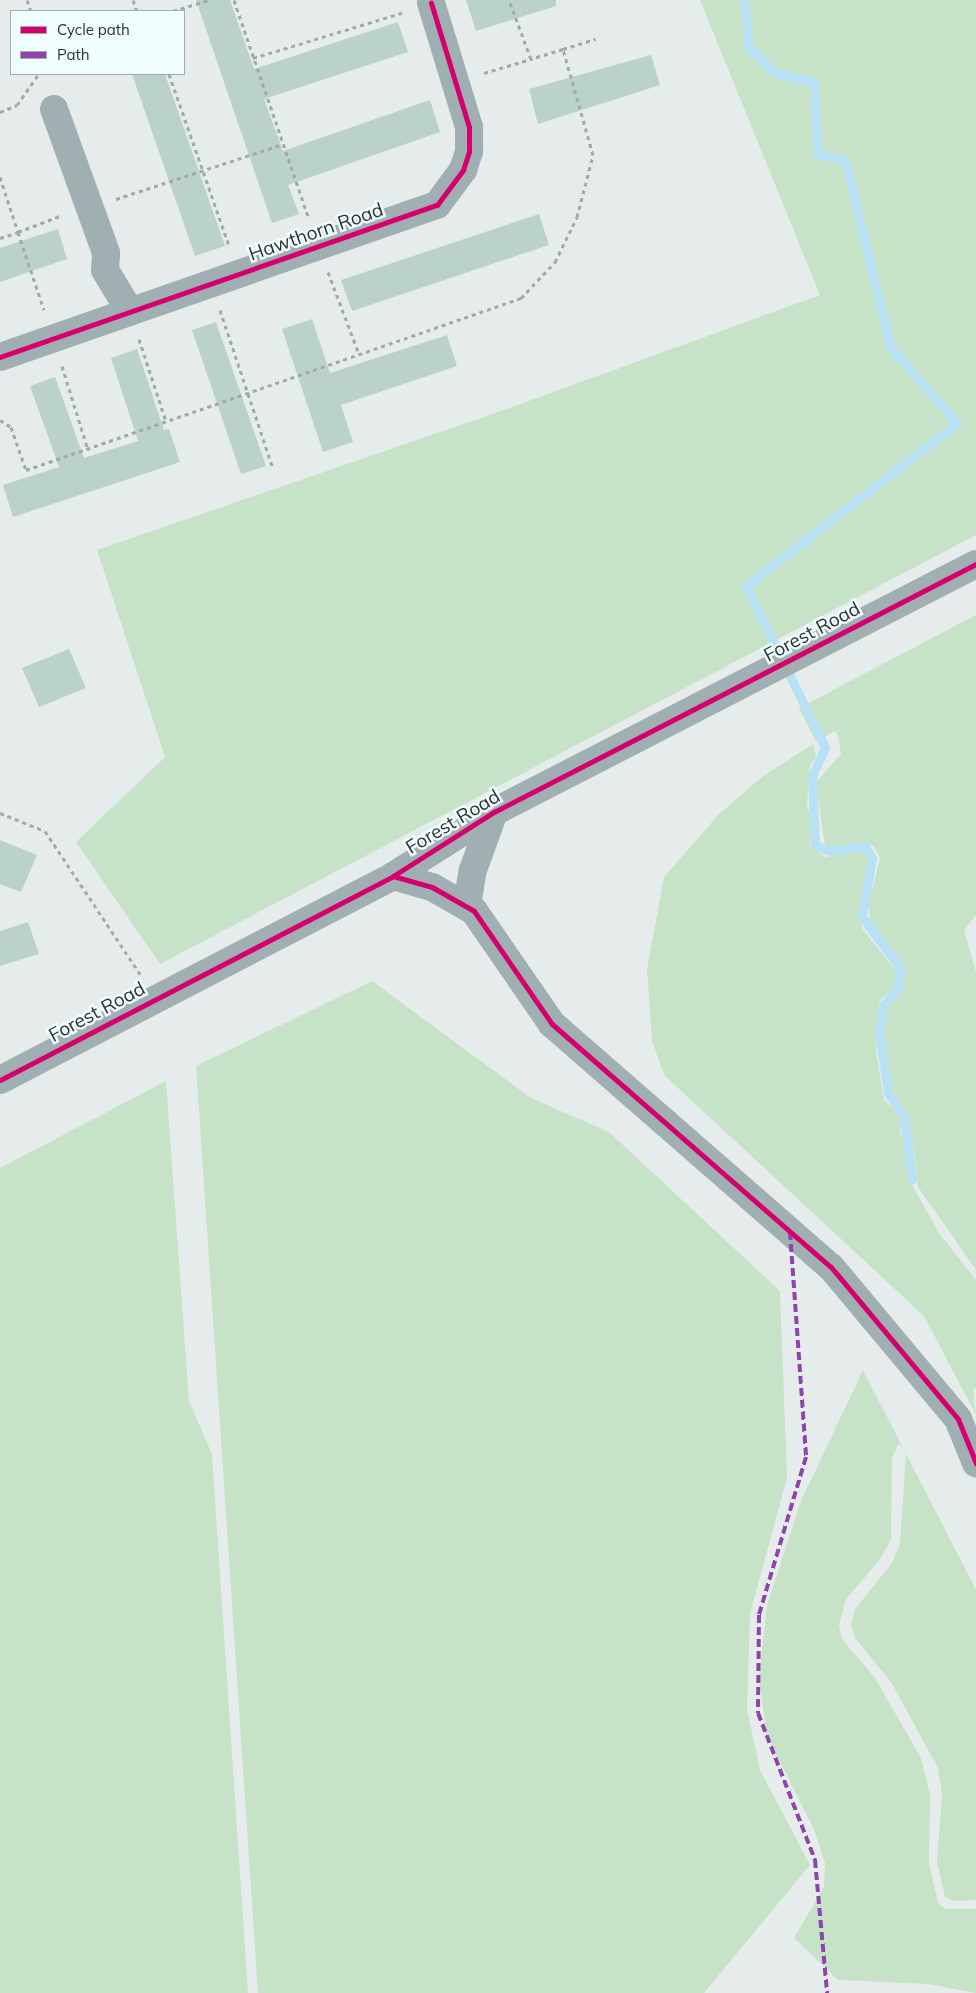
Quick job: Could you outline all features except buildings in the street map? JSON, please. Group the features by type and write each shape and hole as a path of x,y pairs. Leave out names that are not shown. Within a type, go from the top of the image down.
{"street":[{"name":"Hawthorn Road","path":"0,357 129,310 319,249 437,205 452,188 469,151 469,127 431,3"},
{"path":"54,109 106,253 105,270 129,310"},
{"name":"Forest Road","path":"0,1080 393,876 494,812 976,564"},
{"path":"466,906 473,870 494,812"},
{"path":"393,876 432,887 466,906 487,928 552,1024 831,1267 958,1419 976,1463"}],"path":[{"path":"176,10 208,0"},
{"path":"234,0 319,249 359,354"},
{"path":"509,0 531,59"},
{"path":"253,58 431,3"},
{"path":"455,82 594,39"},
{"path":"0,420 11,427 26,470 521,298 554,262 577,216 593,156 563,49"},
{"path":"0,112 17,105 38,75"},
{"path":"169,75 239,275"},
{"path":"0,238 89,205 283,144"},
{"path":"0,178 54,338 88,450"},
{"path":"210,284 273,468"},
{"path":"129,310 166,421"},
{"path":"0,814 45,830 155,998"}],"green space":[{"path":"700,0 976,0 976,535 160,964 76,842 165,757 97,550 504,410 820,295"},
{"path":"976,615 976,915 964,930 976,972 976,1270 918,1187 914,1150 906,1134 909,1120 888,1081 882,1025 884,1005 901,989 905,973 897,955 870,924 869,903 880,858 874,847 864,842 838,850 825,846 816,782 841,754 838,735 835,731 816,741 799,708"},
{"path":"813,744 816,757 810,766 807,804 812,824 810,845 825,857 862,851 869,856 859,917 863,930 898,973 895,986 879,1002 876,1051 884,1100 903,1117 900,1132 908,1150 911,1183 939,1233 976,1280 976,1387 973,1390 976,1415 924,1316 664,1075 652,1041 647,969 664,877 718,815 762,777"},
{"path":"372,981 531,1098 609,1132 780,1291 787,1478 750,1614 747,1709 760,1770 810,1865 704,1993 258,1993 196,1066"},
{"path":"166,1081 189,1401 212,1454 248,1993 0,1993 0,1168"},
{"path":"863,1370 976,1590 976,1900 954,1901 945,1897 937,1861 942,1795 938,1768 891,1682 855,1638 851,1626 855,1609 892,1563 900,1543 906,1454 899,1443 892,1457 891,1540 879,1561 846,1599 839,1626 842,1639 875,1678 921,1758 930,1795 929,1863 938,1903 945,1909 976,1909 976,1993 928,1984 838,1980 794,1938 824,1887 825,1863 814,1829 767,1736 759,1678 767,1605 801,1501"}],"waterway":[{"path":"744,0 749,47 775,73 814,82 817,154 845,160 891,348 957,423 746,586 825,747 812,776 815,845 829,851 865,846 872,858 862,917 900,968 898,988 883,1005 879,1032 888,1093 904,1117 912,1179"}],"marked path":[{"path":"790,1232 806,1457 759,1615 758,1713 815,1860 827,1993"}],"cycle path":[{"path":"0,357 437,205 463,170 469,151 469,127 431,3"},
{"path":"0,1080 393,876 494,812 976,564"},
{"path":"393,876 432,887 474,911 552,1024 831,1267 958,1419 976,1463"}]}
